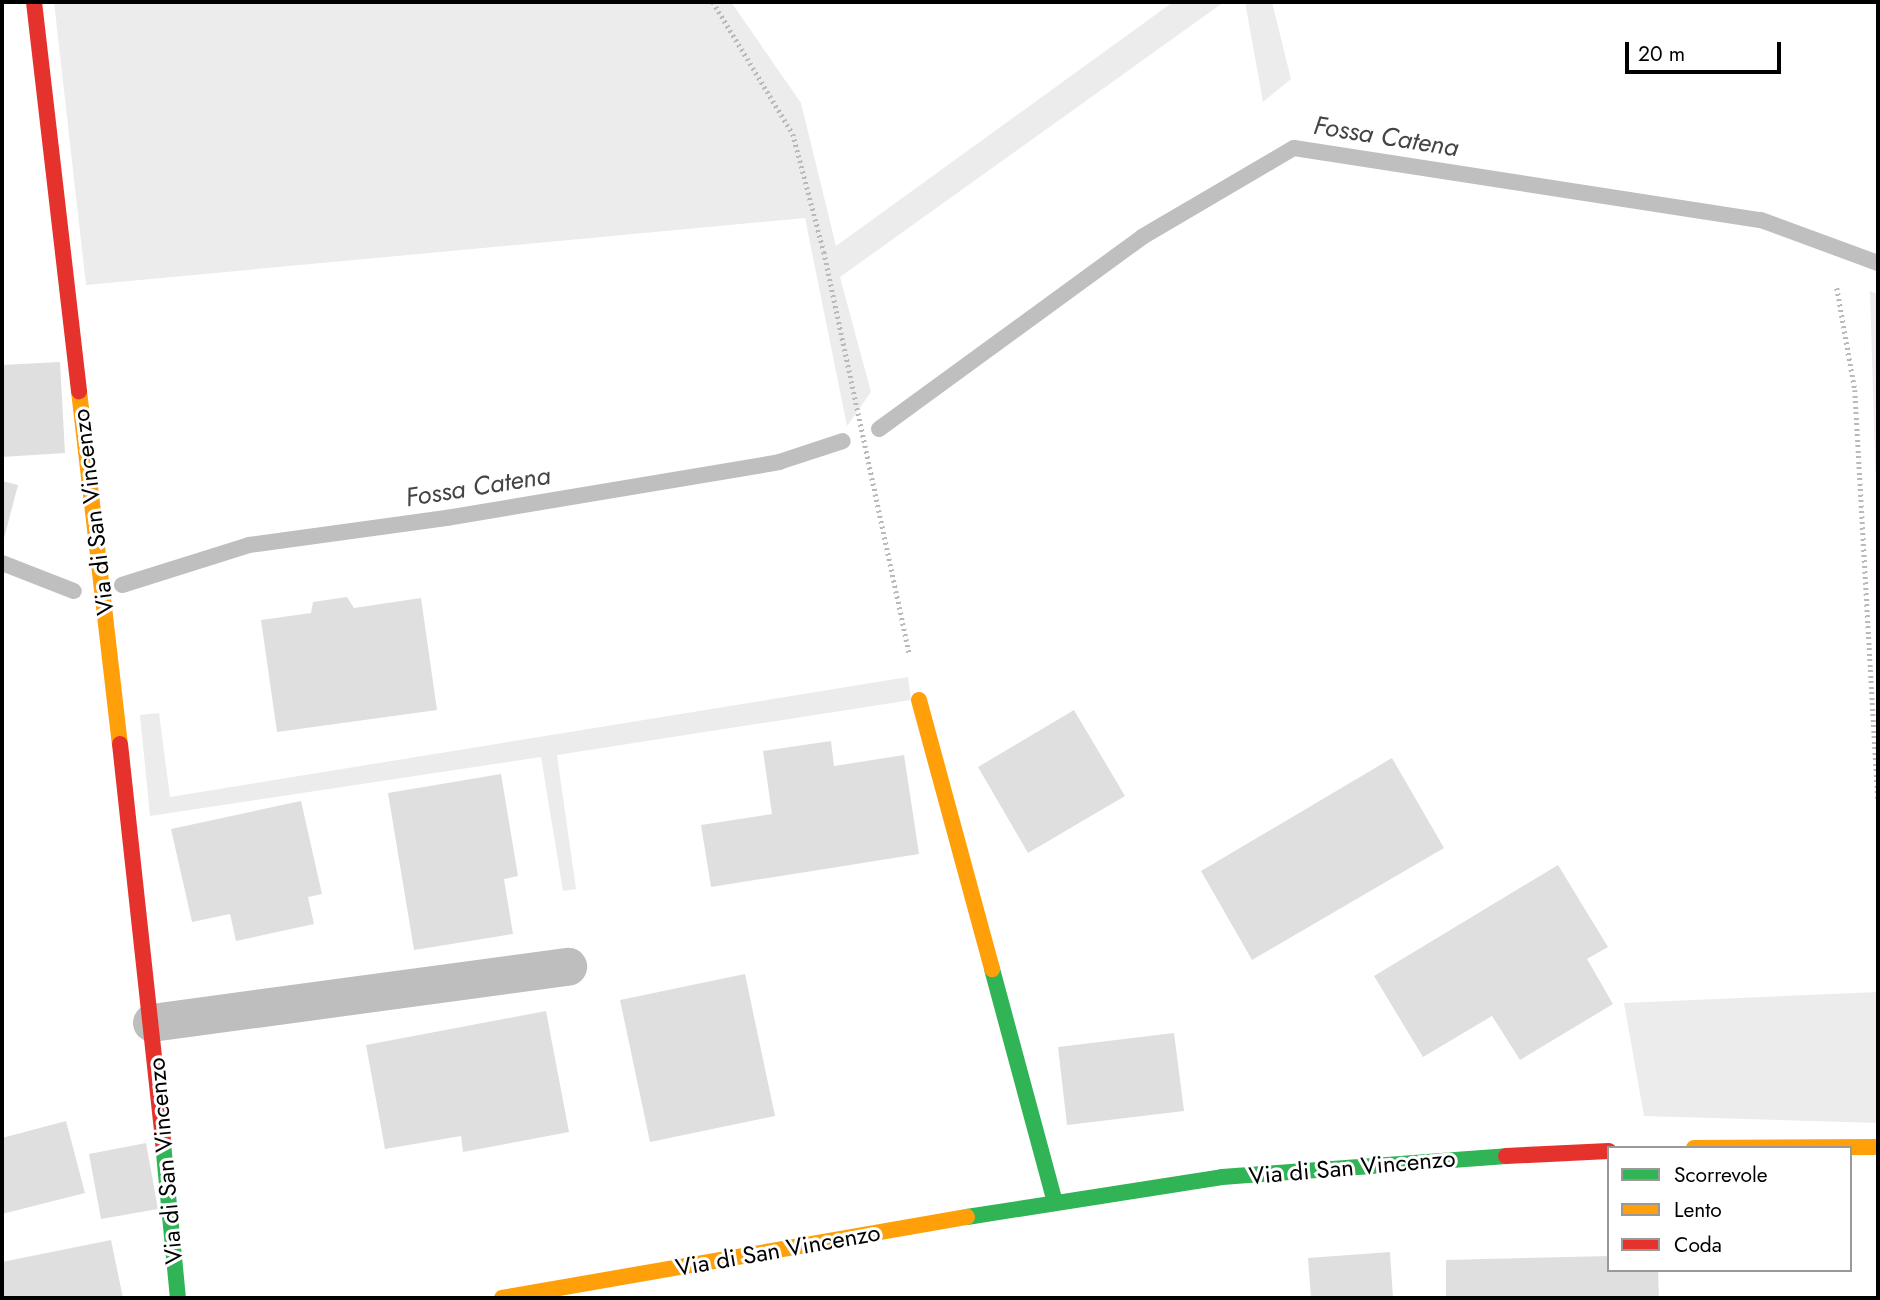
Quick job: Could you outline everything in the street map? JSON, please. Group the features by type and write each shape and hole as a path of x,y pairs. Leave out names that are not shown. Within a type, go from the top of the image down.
{"street":[{"name":"Via di San Vincenzo","path":"34,2 152,1023 178,1298"},
{"path":"919,700 1055,1202"},
{"name":"Via di San Vincenzo","path":"152,1023 568,967"},
{"path":"1852,1147 1878,1147"},
{"name":"Via di San Vincenzo","path":"502,1298 1055,1202 1222,1177 1405,1160 1607,1151"}],"path":[{"path":"713,2 793,134 827,265 919,700"},
{"path":"1837,288 1855,390 1878,799"}],"shaded area":[{"path":"54,2 731,2 801,103 836,246 1173,2 1224,2 840,277 871,392 847,426 805,218 86,285"},
{"path":"1245,2 1272,2 1291,79 1263,102"},
{"path":"1870,291 1878,294 1878,520 1875,460"},
{"path":"908,677 911,700 557,755 576,889 563,891 541,757 150,816 140,715 159,713 170,797"},
{"path":"1878,992 1878,1123 1644,1116 1624,1003"}],"building":[{"path":"60,362 65,453 2,457 2,365"},
{"path":"2,481 18,485 3,542 2,542"},
{"path":"347,597 354,608 421,598 437,710 277,732 261,620 311,613 313,602"},
{"path":"1074,710 1125,796 1028,853 978,767"},
{"path":"831,741 834,766 904,755 919,854 711,887 701,825 772,814 763,751"},
{"path":"1392,758 1444,848 1252,960 1201,871"},
{"path":"501,774 518,876 504,879 513,934 414,950 388,793"},
{"path":"301,801 322,894 308,897 314,924 236,941 230,914 192,922 171,829"},
{"path":"1558,865 1608,947 1587,959 1613,1004 1520,1060 1492,1016 1423,1057 1374,976"},
{"path":"745,974 775,1116 650,1142 620,1000"},
{"path":"546,1011 569,1132 463,1152 461,1136 385,1149 366,1045"},
{"path":"1174,1033 1184,1111 1067,1125 1058,1047"},
{"path":"66,1121 85,1193 2,1214 2,1138"},
{"path":"146,1143 158,1209 101,1219 89,1154"},
{"path":"111,1240 123,1298 4,1298 2,1262"},
{"path":"1390,1252 1393,1298 1311,1298 1308,1258"},
{"path":"1607,1256 1607,1272 1658,1272 1659,1298 1446,1298 1446,1260"}],"waterway":[{"name":"Fossa Catena","path":"879,429 1142,237 1294,148 1761,220 1878,263"},
{"name":"Fossa Catena","path":"122,585 249,545 446,518 779,462 843,441"},
{"name":"Fossa Catena","path":"2,563 74,591"}],"traffic: fast":[{"path":"992,969 1055,1202"},
{"path":"163,1143 178,1298"},
{"path":"967,1217 1222,1177 1506,1156"}],"traffic: slow":[{"path":"79,391 120,744"},
{"path":"919,700 992,969"},
{"path":"1852,1147 1878,1147"},
{"path":"502,1298 967,1217"}],"traffic: jam":[{"path":"34,2 79,391"},
{"path":"120,744 163,1143"},
{"path":"1506,1156 1607,1151"}]}
